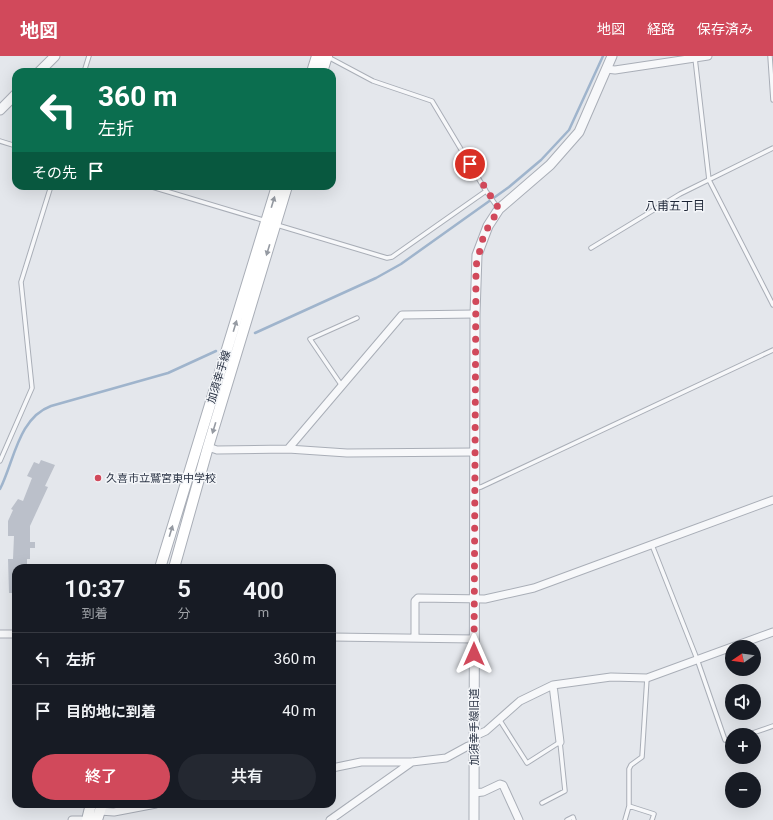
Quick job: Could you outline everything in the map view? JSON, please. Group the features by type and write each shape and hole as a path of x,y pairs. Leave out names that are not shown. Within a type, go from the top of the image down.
{"main road":[{"path":"315,68 323,56"},
{"path":"322,68 323,56"},
{"name":"加須幸手線","path":"175,564 271,223 276,190"},
{"name":"加須幸手線","path":"161,564 271,223 285,190"},
{"path":"87,820 90,808"}],"street":[{"path":"43,68 55,56"},
{"name":"加須幸手線旧道","path":"474,820 474,488 475,314 477,255 484,234 497,207 550,165 579,132 612,56"},
{"path":"606,70 615,70 708,56"},
{"path":"0,110 12,98"},
{"path":"288,449 291,443 343,387 402,315 475,314"},
{"path":"208,447 217,450 288,449 347,453 475,452"},
{"path":"415,638 415,602 418,598 486,599 534,588 773,500"},
{"path":"336,767 361,762 412,762 446,758 468,746 520,701 553,684 611,677 647,678 773,632"},
{"path":"0,634 12,634"},
{"path":"336,637 474,639"},
{"path":"553,684 560,742"},
{"path":"330,820 412,762"},
{"path":"474,793 482,792 500,784 503,785 519,820"},
{"path":"99,812 114,812 135,808"},
{"path":"72,820 81,820"}],"lane":[{"path":"85,68 88,56"},
{"path":"323,56 373,81 432,101 497,207"},
{"path":"770,56 773,100"},
{"path":"695,58 709,180 773,305"},
{"path":"0,141 12,145"},
{"path":"591,248 680,194 773,148"},
{"path":"0,461 32,388 21,282 50,190"},
{"path":"162,190 387,258 486,191"},
{"path":"343,387 310,339 357,318"},
{"path":"474,488 481,488 773,350"},
{"path":"0,447 5,449"},
{"path":"652,545 697,660 725,740"},
{"path":"624,820 629,806 629,769 631,765 642,757 647,678"},
{"path":"499,719 527,763 560,742 565,790 542,804"},
{"path":"761,730 773,726"},
{"path":"629,806 654,814 652,820"},
{"path":"567,820 573,817 574,820"}],"building":[{"path":"41,460 55,465 45,486 48,487 30,526 30,542 35,542 35,548 30,548 30,559 27,559 27,564 12,564 12,593 9,593 8,559 13,559 14,536 8,536 8,521 13,510 11,509 18,499 23,501 32,478 27,476 34,462 39,464"}],"waterway":[{"path":"255,333 376,278 401,264 509,187 541,160 569,130 603,56"},
{"path":"0,489 24,430 31,420 40,412 51,406 168,373 216,351"}],"place":[{"name":"久喜市立鷲宮東中学校","path":"98,478"}],"district":[{"name":"八甫五丁目","path":"675,206"}],"route":[{"path":"470,164 499,209 488,226 480,244 477,255 475,282 474,654"}]}
